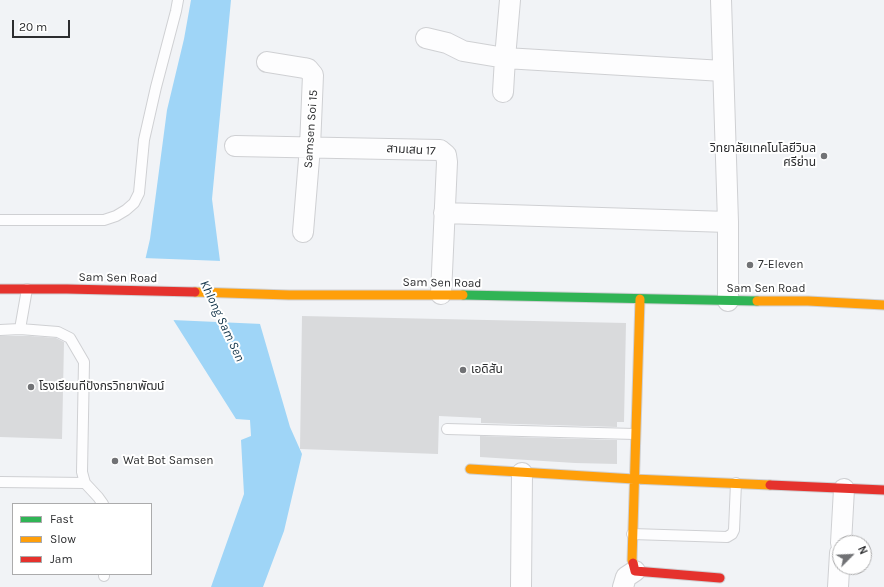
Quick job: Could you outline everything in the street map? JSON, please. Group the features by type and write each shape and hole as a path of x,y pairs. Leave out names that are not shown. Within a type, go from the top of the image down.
{"main road":[{"name":"Sam Sen Road","path":"0,289 139,290 289,295 441,294 728,301 808,301 884,305"},
{"path":"640,299 632,534 632,560 634,570 720,578"},
{"path":"470,469 634,480 884,490"}],"street":[{"path":"503,92 510,0"},
{"path":"721,0 728,222 728,301"},
{"path":"426,38 448,43 463,51 505,58 723,72"},
{"name":"Samsen Soi 15","path":"267,62 308,69 313,75 310,147 303,232"},
{"name":"สามเสน 17","path":"235,146 440,150 446,155 447,162 441,294"},
{"path":"444,213 728,222"},
{"path":"521,587 522,473"},
{"path":"841,535 844,489"},
{"path":"623,587 626,577 634,570"},
{"path":"838,587 839,575"}],"lane":[{"path":"0,220 104,220 116,216 126,210 134,202 139,193 144,140 178,0"},
{"path":"20,329 27,289"},
{"path":"0,330 20,329 58,332 70,338 84,362 81,465 85,483 102,503"},
{"path":"447,429 635,434"},
{"path":"0,482 85,483"},
{"path":"632,534 727,537 732,534 734,530 736,483"}],"water":[{"name":"Khlong Sam Sen","path":"191,0 231,0 212,199 220,261 260,324 290,427 302,454 284,531 263,587 211,587 244,494 241,440 251,436 250,420 236,419 174,321 144,265 150,239 167,110 184,39"}],"pier":[{"path":"143,258 222,261 262,324 172,320 142,265"}],"building":[{"name":"เอดิสัน","path":"302,316 626,323 624,422 617,422 617,427 481,423 481,418 439,416 438,454 300,449"},
{"name":"โรงเรียนทีปังกรวิทยาพัฒน์","path":"0,336 56,338 64,342 62,439 0,437"},
{"path":"480,436 617,440 617,464 480,457"}],"traffic: fast":[{"path":"463,295 757,301"}],"traffic: slow":[{"path":"195,292 289,295 463,295"},
{"path":"633,563 640,299"},
{"path":"757,301 808,301 884,305"},
{"path":"470,469 634,479 770,485"}],"traffic: jam":[{"path":"0,289 195,292"},
{"path":"770,485 884,490"},
{"path":"633,563 635,571 720,578"}],"place":[{"name":"วิทยาลัยเทคโนโลยีวิมล ศรีย่าน","path":"824,156"},
{"name":"7-Eleven","path":"750,265"},
{"name":"เอดิสัน","path":"463,370"},
{"name":"โรงเรียนทีปังกรวิทยาพัฒน์","path":"31,387"},
{"name":"Wat Bot Samsen","path":"115,461"}]}
